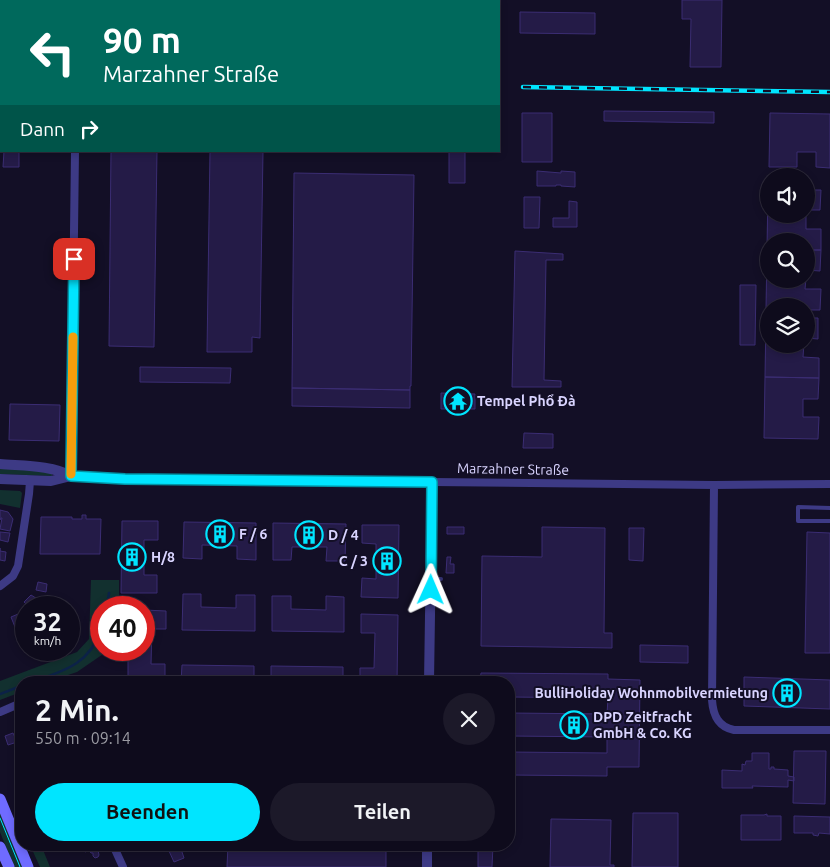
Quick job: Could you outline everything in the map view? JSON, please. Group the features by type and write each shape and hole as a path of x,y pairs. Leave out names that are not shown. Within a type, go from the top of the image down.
{"main road":[{"path":"0,799 15,835"},
{"path":"0,847 9,867"},
{"path":"21,851 28,867"}],"street":[{"path":"71,476 75,152"},
{"name":"Marzahner Straße","path":"0,464 51,469 71,476"},
{"name":"Marzahner Straße","path":"0,479 51,481 71,476 125,479 714,485 830,484"},
{"path":"0,586 13,576 18,566 30,481"},
{"path":"430,676 436,579 432,482"},
{"path":"714,485 712,700 714,714 722,725 734,730 830,730"},
{"path":"0,712 15,706"},
{"path":"116,851 123,867"},
{"path":"427,851 427,867"}],"lane":[{"path":"830,508 798,507 798,521 830,521"}],"green space":[{"path":"0,466 52,472 52,476 0,474"},
{"path":"0,490 20,491 22,493 20,508 0,504"},
{"path":"91,580 119,580 119,596 90,596"},
{"path":"90,610 90,661 93,661 77,672 65,676 15,676 15,694 0,700 0,681 53,661 80,661 80,649 89,639"},
{"path":"0,812 23,867 14,867 0,832"},
{"path":"33,851 43,851 50,867 40,867"}],"building":[{"path":"682,0 722,0 721,67 690,67 691,19 682,19"},
{"path":"520,12 595,13 595,34 520,33"},
{"path":"604,111 714,112 714,123 604,121"},
{"path":"522,113 552,113 552,162 522,162"},
{"path":"770,113 830,114 830,168 816,167 816,152 797,152 797,167 769,167"},
{"path":"4,152 19,152 19,167 3,167"},
{"path":"111,152 157,152 154,347 109,346"},
{"path":"210,152 263,152 260,338 252,337 252,352 207,352"},
{"path":"449,152 465,152 465,183 449,183"},
{"path":"537,171 575,172 575,187 561,185 537,186"},
{"path":"294,173 414,175 410,390 292,388"},
{"path":"815,190 821,190 820,210 815,210"},
{"path":"524,197 540,197 539,228 524,228"},
{"path":"569,201 577,202 577,227 553,227 553,218 569,218"},
{"path":"767,223 806,223 806,229 821,229 821,250 815,250 815,233 767,233"},
{"path":"815,250 821,250 820,271 815,271"},
{"path":"515,251 563,254 563,260 546,260 544,380 561,381 561,387 512,387"},
{"path":"740,285 756,285 755,345 740,345"},
{"path":"766,288 821,289 820,310 815,310 815,298 766,298"},
{"path":"815,318 818,318 818,339 815,339"},
{"path":"765,353 803,353 803,357 819,358 819,378 765,377"},
{"path":"140,367 231,368 230,383 140,382"},
{"path":"765,377 819,378 818,399 803,399 803,417 819,417 818,439 764,438"},
{"path":"292,388 410,390 410,408 292,406"},
{"name":"Tempel Phổ Đà","path":"441,393 475,394 475,409 441,409"},
{"path":"10,404 60,405 59,441 9,440"},
{"path":"524,433 553,434 553,448 523,448"},
{"path":"0,510 8,512 13,519 10,531 0,529 2,518 0,520"},
{"path":"82,515 86,515 86,519 101,519 100,554 40,554 41,517 72,517 72,519 82,519"},
{"name":"H/8","path":"122,521 158,521 158,540 144,540 144,575 157,575 157,593 121,593"},
{"name":"F / 6","path":"184,522 256,523 256,560 237,559 237,546 202,545 202,559 183,558"},
{"name":"D / 4","path":"273,523 346,524 345,561 326,561 327,547 292,547 291,560 273,560"},
{"name":"C / 3","path":"362,525 399,525 398,598 361,597 362,578 376,579 376,544 362,543"},
{"path":"447,527 464,527 464,534 447,534"},
{"path":"542,527 605,528 604,633 612,633 612,648 481,646 482,556 542,557"},
{"path":"629,528 644,528 643,561 629,560"},
{"path":"0,532 10,533 8,542 0,540"},
{"path":"807,532 830,533 830,653 805,653"},
{"path":"0,551 6,552 5,561 0,560"},
{"path":"447,557 451,557 450,564 454,564 454,573 446,573"},
{"path":"38,582 47,584 46,592 36,590"},
{"path":"183,594 201,594 201,607 236,608 236,595 255,595 255,631 182,630"},
{"path":"272,596 291,596 291,609 326,610 326,596 344,597 344,632 272,631"},
{"path":"155,610 166,611 166,629 155,629"},
{"path":"361,614 398,615 397,676 360,676 360,668 374,668 375,633 361,633"},
{"path":"15,615 15,627 11,617"},
{"path":"640,645 688,646 688,663 640,662"},
{"path":"128,661 151,661 151,664 165,664 165,676 128,676"},
{"path":"182,665 254,666 254,676 181,676"},
{"path":"271,666 343,667 343,676 271,676"},
{"name":"DPD Zeitfracht GmbH & Co. KG","path":"481,673 608,674 608,679 640,680 639,767 607,767 607,776 515,775 515,752 607,753 607,737 515,736 515,713 607,714 608,698 515,697 515,676 481,676"},
{"name":"BulliHoliday Wohnmobilvermietung","path":"744,677 830,680 830,709 744,706"},
{"path":"13,733 15,743 8,745 5,736"},
{"path":"794,751 826,751 825,804 793,803"},
{"path":"752,753 769,753 769,769 774,767 774,769 788,770 788,776 794,777 794,781 788,780 788,787 752,786 753,788 722,788 722,770 742,771 742,764 745,765 746,761 752,761"},
{"path":"633,813 678,813 678,867 632,867"},
{"path":"767,814 767,816 781,816 781,840 741,840 741,815"},
{"path":"794,816 830,817 830,834 819,833 818,836 813,835 813,833 794,833"},
{"path":"551,819 611,820 610,865 614,865 614,867 550,867"},
{"path":"90,851 98,851 99,855 95,858 93,853"},
{"path":"169,851 182,851 184,858 174,862"},
{"path":"228,851 386,851 386,867 227,867"},
{"path":"478,851 493,851 492,867 478,867"}],"waterway":[{"path":"48,676 74,665 90,651"},
{"path":"0,694 15,688"}],"tram line":[{"path":"0,818 20,867"}],"railway":[{"path":"523,87 830,92"}],"slow traffic":[{"path":"71,474 73,337"}],"place":[{"name":"Tempel Phổ Đà","path":"458,401"},
{"name":"F / 6","path":"220,534"},
{"name":"D / 4","path":"309,535"},
{"name":"H/8","path":"132,557"},
{"name":"C / 3","path":"387,561"},
{"name":"BulliHoliday Wohnmobilvermietung","path":"787,693"},
{"name":"DPD Zeitfracht GmbH & Co. KG","path":"574,725"}],"route":[{"path":"74,259 71,476 125,479 432,482 431,590"}]}
